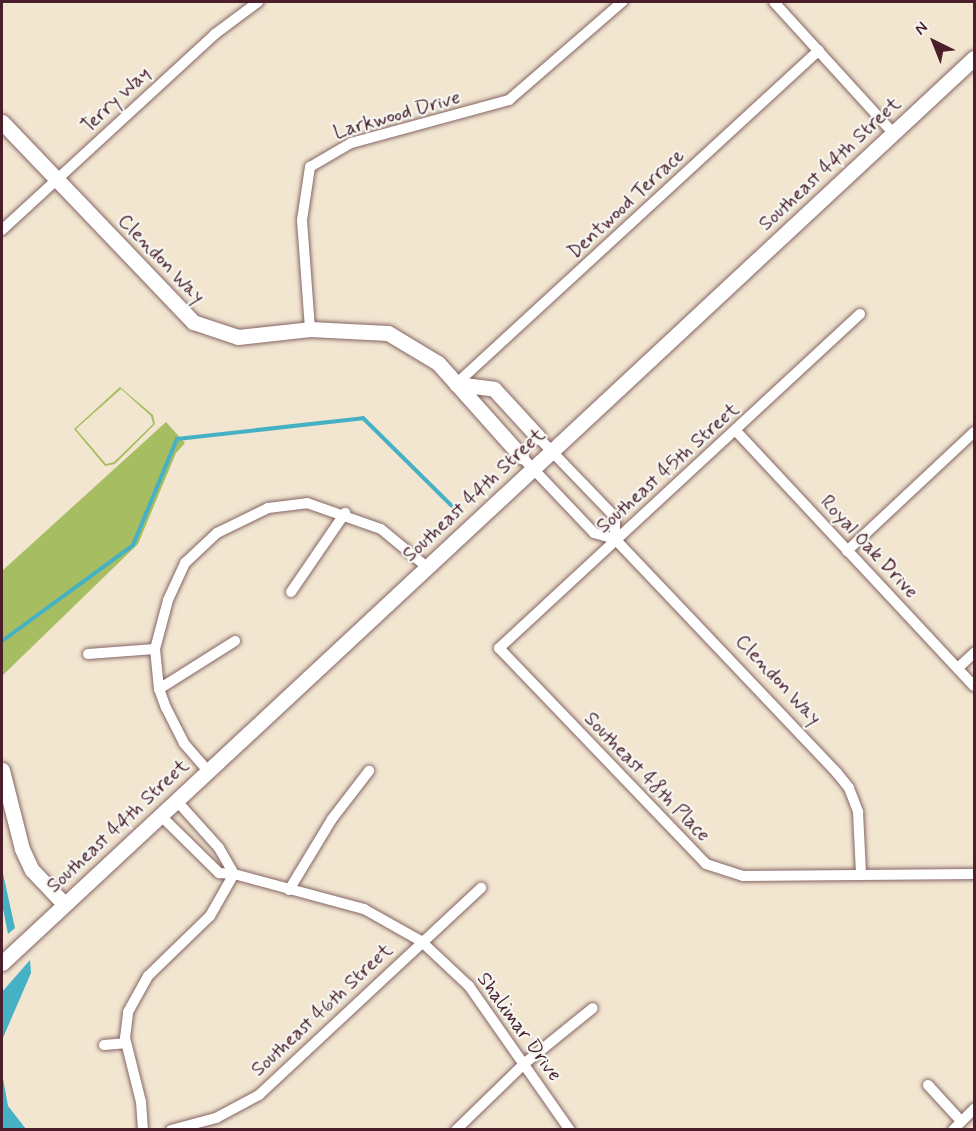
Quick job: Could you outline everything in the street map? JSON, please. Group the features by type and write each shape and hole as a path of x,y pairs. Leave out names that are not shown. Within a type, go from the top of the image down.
{"main road":[{"name":"Southeast 44th Street","path":"4,956 208,771 975,58"},
{"name":"Clendon Way","path":"2,122 193,322 238,337 310,329 388,333 421,349 521,456"},
{"path":"456,384 494,389 538,437"},
{"path":"494,426 512,409"},
{"path":"2,770 5,809 32,870 64,904"}],"street":[{"name":"Terry Way","path":"2,230 214,34 258,2"},
{"name":"Larkwood Drive","path":"310,329 302,220 310,167 351,143 509,100 621,2"},
{"path":"774,2 894,134"},
{"name":"Dentwood Terrace","path":"456,384 819,50"},
{"name":"Southeast 45th Street","path":"500,648 615,539 737,432 860,314"},
{"name":"Royal Oak Drive","path":"737,432 975,686"},
{"path":"847,550 975,432"},
{"path":"538,437 615,517 615,539"},
{"name":"Clendon Way","path":"521,456 594,533 615,539 849,788 858,812 861,874"},
{"path":"208,771 184,743 159,689 155,649 168,600 185,563 217,533 268,508 307,503 345,513 381,528 427,567"},
{"path":"291,592 345,513"},
{"path":"159,689 236,641"},
{"name":"Southeast 48th Place","path":"500,648 706,864 743,876 975,874"},
{"path":"88,654 155,649"},
{"path":"959,667 975,653"},
{"path":"289,890 334,816 369,771"},
{"path":"143,1130 141,1102 125,1043 128,1012 148,976 210,916 234,874 219,848 176,800"},
{"name":"Shalimar Drive","path":"160,815 204,862 219,873 234,874 364,909 421,941 469,986 570,1130"},
{"name":"Southeast 46th Street","path":"171,1130 216,1118 259,1095 421,941 481,888"},
{"path":"456,1130 525,1063 593,1008"},
{"path":"104,1045 125,1043"},
{"path":"928,1085 962,1121"},
{"path":"953,1130 975,1109"}],"green space":[{"path":"120,387 153,415 155,424 115,464 105,466 74,429","holes":["121,389 151,416 153,424 114,462 106,464 76,429"]},
{"path":"166,422 185,443 176,453 138,544 2,676 2,571"}],"water":[{"path":"2,869 15,928 8,934 2,904"},
{"path":"30,960 31,973 2,1040 2,992"},
{"path":"2,1073 8,1106 26,1129 2,1129"}],"waterway":[{"path":"2,641 133,545 177,439 363,418 460,514"}]}
